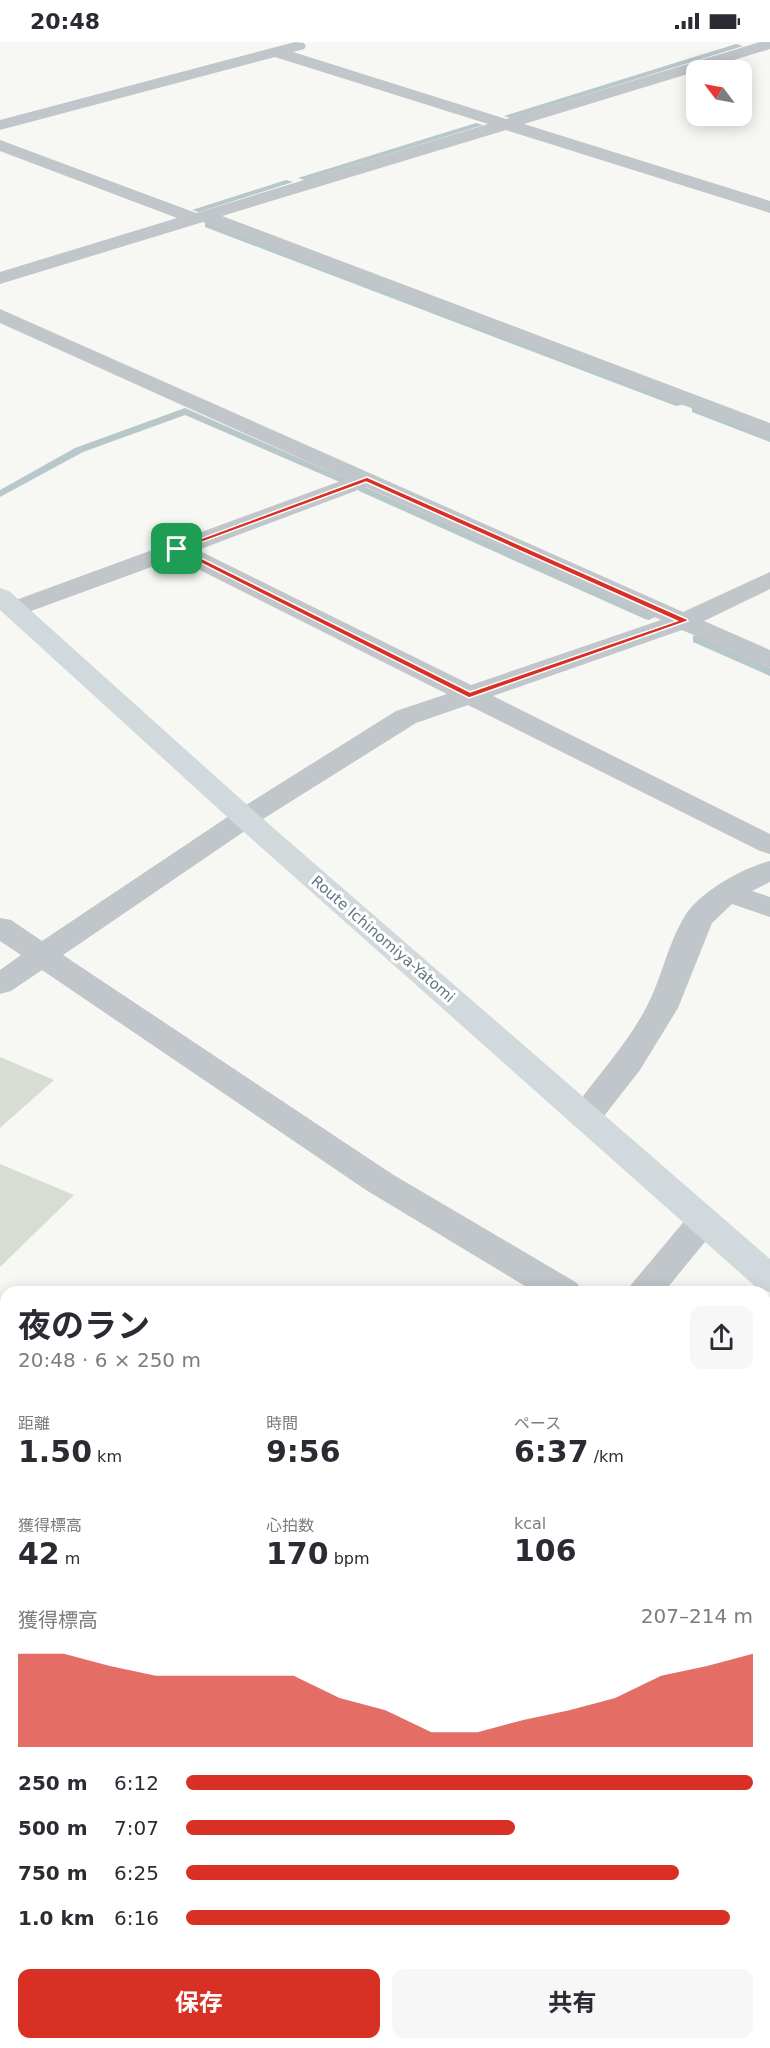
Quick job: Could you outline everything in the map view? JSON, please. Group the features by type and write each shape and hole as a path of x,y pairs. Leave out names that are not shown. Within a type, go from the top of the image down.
{"main road":[{"name":"Route Ichinomiya-Yatomi","path":"7,602 245,818 770,1279"}],"street":[{"path":"744,42 766,45"},
{"path":"0,125 276,52 302,43"},
{"path":"0,278 766,45"},
{"path":"276,52 770,207"},
{"path":"0,145 200,217 770,431"},
{"path":"0,315 770,660"},
{"path":"7,602 177,549 367,479"},
{"path":"177,549 770,845"},
{"path":"0,984 245,818 406,717 684,621 770,579"},
{"path":"585,1117 628,1063 662,1008 698,919 727,892 770,870"},
{"path":"727,892 770,908"},
{"path":"0,927 380,1182 554,1286"},
{"path":"649,1286 704,1221"}],"shaded area":[{"path":"0,1057 54,1080 0,1128"},
{"path":"0,1164 74,1195 0,1267"}],"waterway":[{"path":"508,116 739,46"},
{"path":"302,178 479,125"},
{"path":"196,210 289,182"},
{"path":"208,225 680,404"},
{"path":"696,410 770,439"},
{"path":"0,494 79,450 185,411 346,481"},
{"path":"363,489 649,617"},
{"path":"697,639 770,672"}],"route":[{"path":"367,479 684,621 469,695 177,549 367,479"}]}
